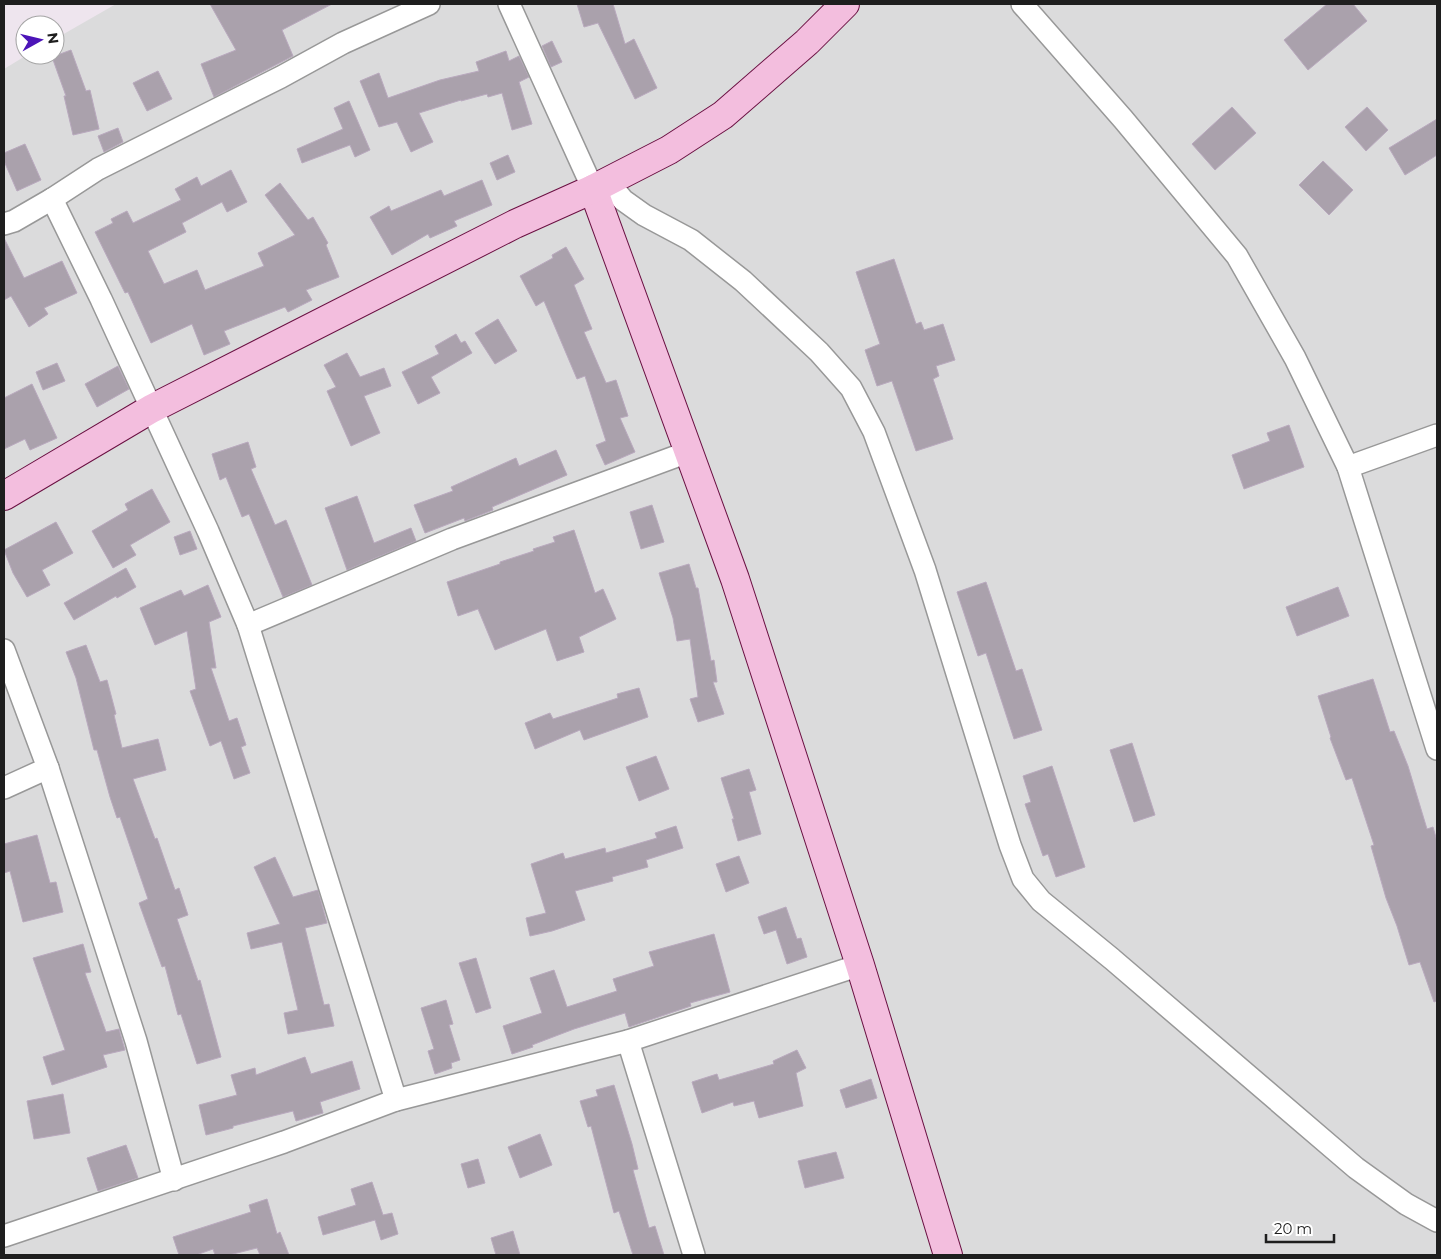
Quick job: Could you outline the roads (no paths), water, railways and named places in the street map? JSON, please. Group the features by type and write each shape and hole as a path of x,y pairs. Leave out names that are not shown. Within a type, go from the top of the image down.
{"street":[{"path":"4,224 52,199 98,169 281,78 343,43 429,4"},
{"path":"509,4 600,186 688,452 735,579 860,965 948,1255"},
{"path":"4,496 152,409 515,224 600,186 669,150 723,115 807,42 845,4"},
{"path":"1022,4 1123,119 1237,256 1295,358 1348,467 1437,749"},
{"path":"600,186 644,215 691,240 744,281 819,352 851,388 874,432 925,570 1010,845 1023,879 1041,901 1112,959 1356,1168 1406,1204 1437,1221"},
{"path":"52,199 102,299 208,531 248,625 396,1100"},
{"path":"1348,467 1437,435"},
{"path":"248,625 452,539 688,452"},
{"path":"4,650 48,768 136,1041 174,1180"},
{"path":"4,788 48,768"},
{"path":"4,1236 284,1142 396,1100 628,1041 860,965"},
{"path":"628,1041 694,1255"}]}
